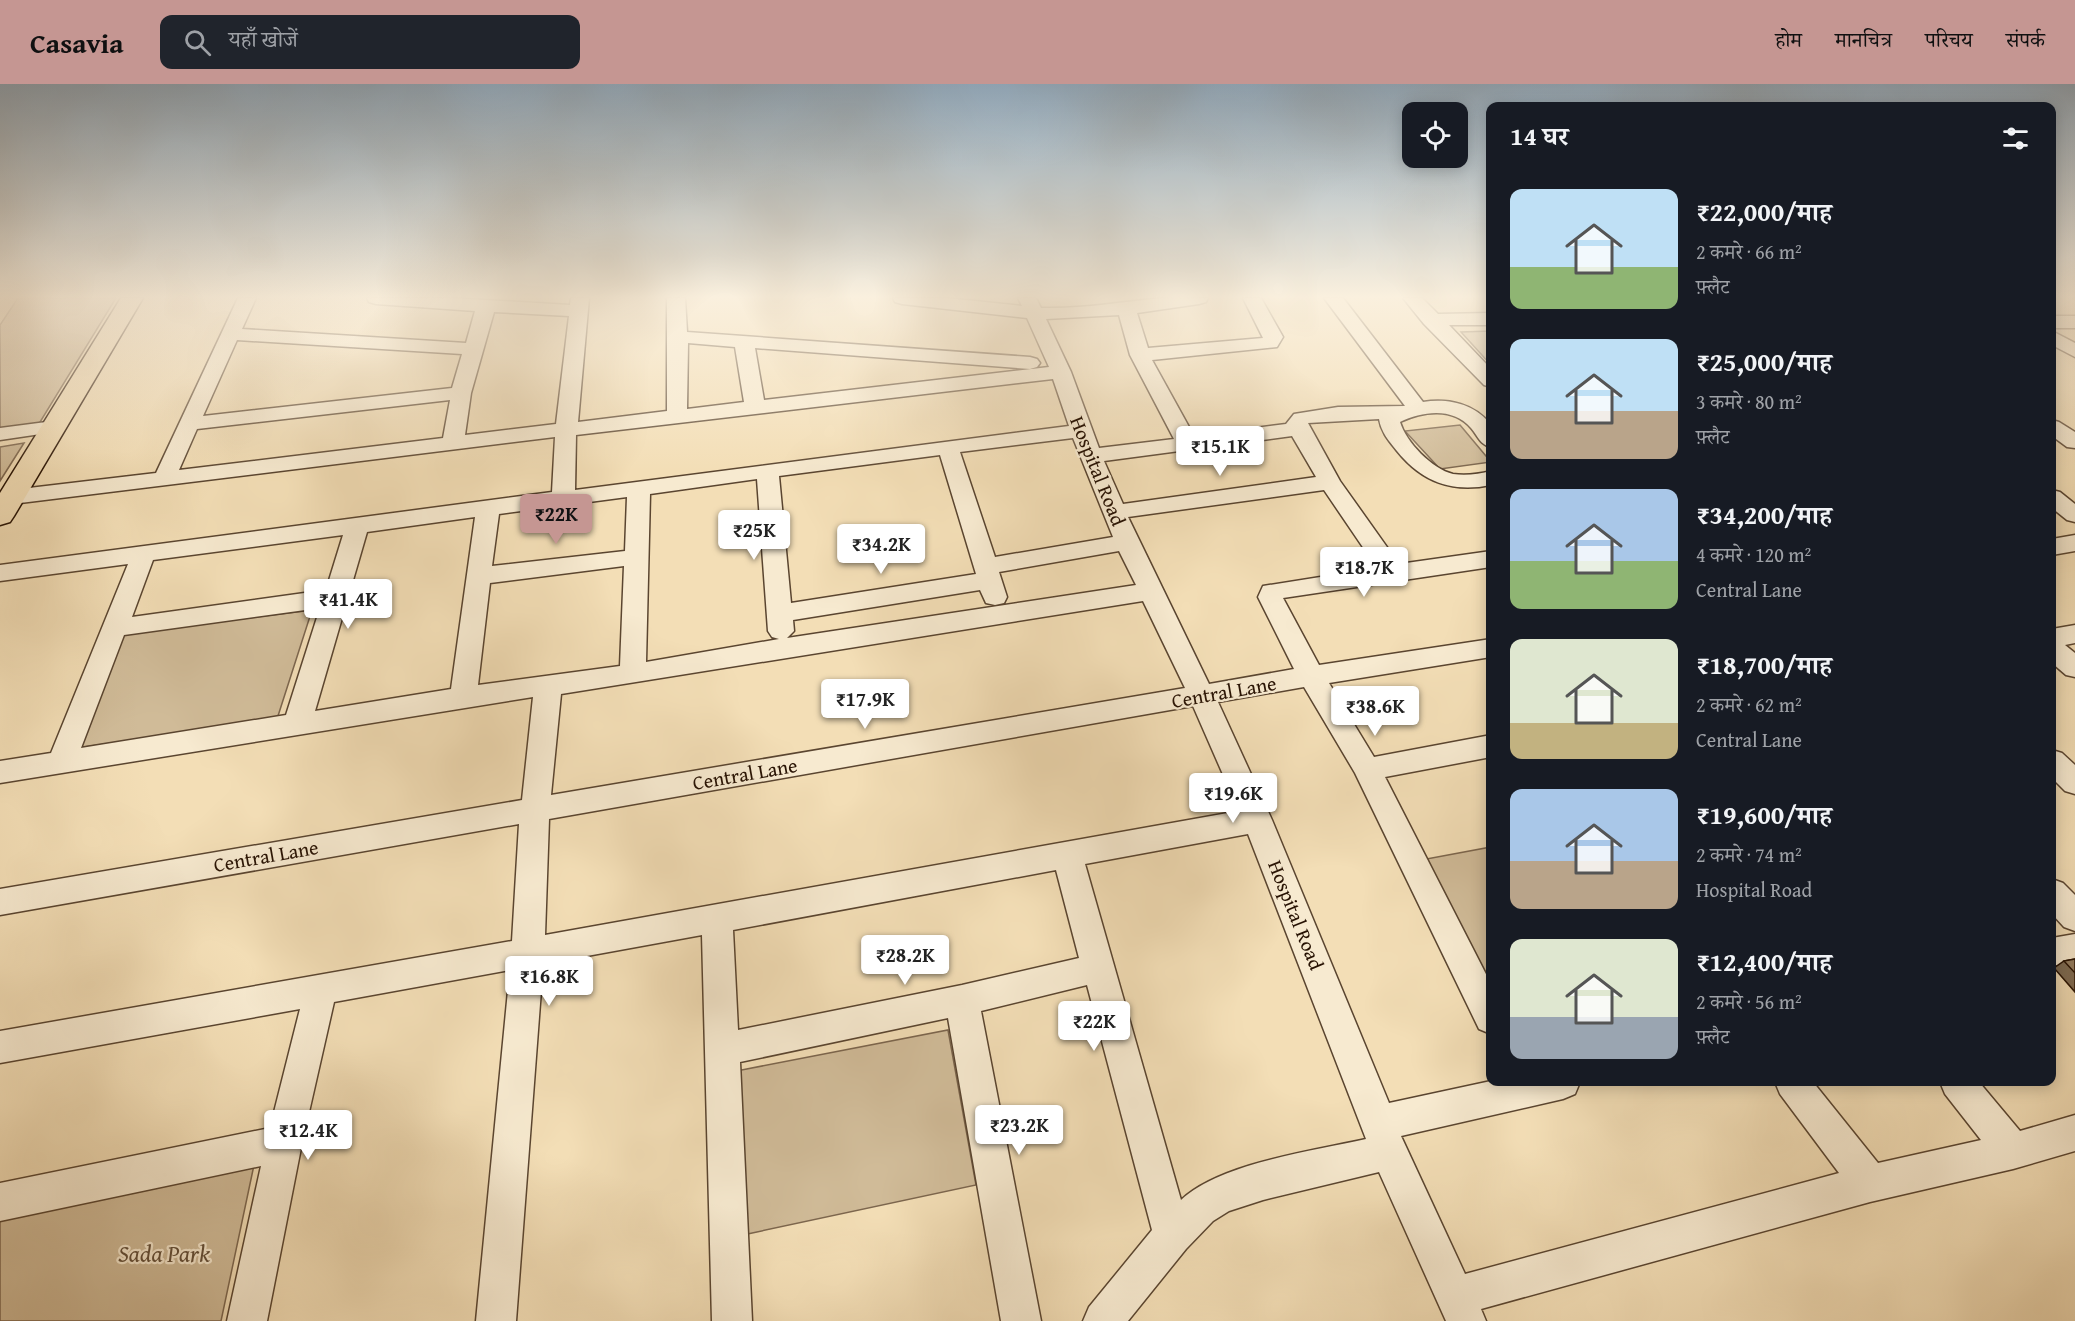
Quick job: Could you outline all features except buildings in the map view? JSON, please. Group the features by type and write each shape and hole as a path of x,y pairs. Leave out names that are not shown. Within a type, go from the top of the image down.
{"main road":[{"path":"6,507 97,356"}],"street":[{"path":"164,479 221,356"},
{"path":"453,443 461,393 472,356"},
{"path":"563,499 566,431 574,356"},
{"path":"676,416 678,356"},
{"path":"746,356 755,406"},
{"path":"904,356 1059,369"},
{"name":"Hospital Road","path":"1053,356 1086,444 1127,542 1202,696 1257,820 1384,1138 1461,1309"},
{"path":"1140,356 1188,444"},
{"path":"1372,356 1409,411"},
{"path":"1466,356 1486,376"},
{"path":"6,507 164,479 1059,369"},
{"path":"190,424 461,393"},
{"path":"1392,572 1330,482 1299,429 1297,421 1308,417 1350,413 1446,407 1458,409 1475,420 1486,434"},
{"path":"1409,411 1389,419 1389,425 1420,466 1432,475 1444,478 1483,479"},
{"path":"0,434 54,428"},
{"path":"0,573 948,447 1188,444 1299,429"},
{"path":"948,447 1000,615"},
{"path":"768,471 783,648"},
{"path":"1115,512 1330,482"},
{"path":"633,674 639,487"},
{"path":"2056,500 2075,515"},
{"path":"463,697 488,508"},
{"path":"297,723 358,524"},
{"path":"780,613 987,574 1127,542"},
{"path":"2056,547 2075,543"},
{"path":"61,762 144,554"},
{"path":"479,576 637,557"},
{"path":"1486,561 1392,572 1272,592 1269,597 1311,676 1367,769 1486,1008"},
{"path":"0,772 297,723 633,674 783,648 1152,591"},
{"path":"114,628 336,597"},
{"path":"2056,637 2075,634"},
{"name":"Central Lane","path":"0,902 1311,676 1486,649"},
{"path":"2056,651 2075,668"},
{"path":"496,1321 528,951 535,810 548,687"},
{"path":"1367,769 1486,747"},
{"path":"2056,765 2075,783"},
{"path":"0,1047 528,951 717,920 1257,820"},
{"path":"1067,855 1172,1235"},
{"path":"2056,896 2075,917"},
{"path":"717,920 732,1321"},
{"path":"2056,951 2075,948"},
{"path":"723,1049 962,1000 1098,968"},
{"path":"247,1321 284,1143 321,989"},
{"path":"962,1000 1021,1321"},
{"path":"1103,1321 1172,1235 1200,1208 1219,1195 1526,1086"},
{"path":"1795,1086 1870,1183"},
{"path":"1960,1086 2013,1151"},
{"path":"1461,1309 1870,1183 2013,1151 2075,1133"},
{"path":"0,1202 284,1143"}],"green space":[{"path":"0,356 81,356 37,427 0,431"},
{"path":"1460,425 1486,456 1486,463 1440,469 1405,431"},
{"path":"24,443 0,481 0,447"},
{"path":"312,610 277,719 70,749 123,634"},
{"path":"1486,848 1486,980 1421,860"},
{"path":"948,1030 976,1185 738,1236 731,1072"},
{"name":"Sada Park","path":"254,1165 221,1321 0,1321 0,1220"}]}
